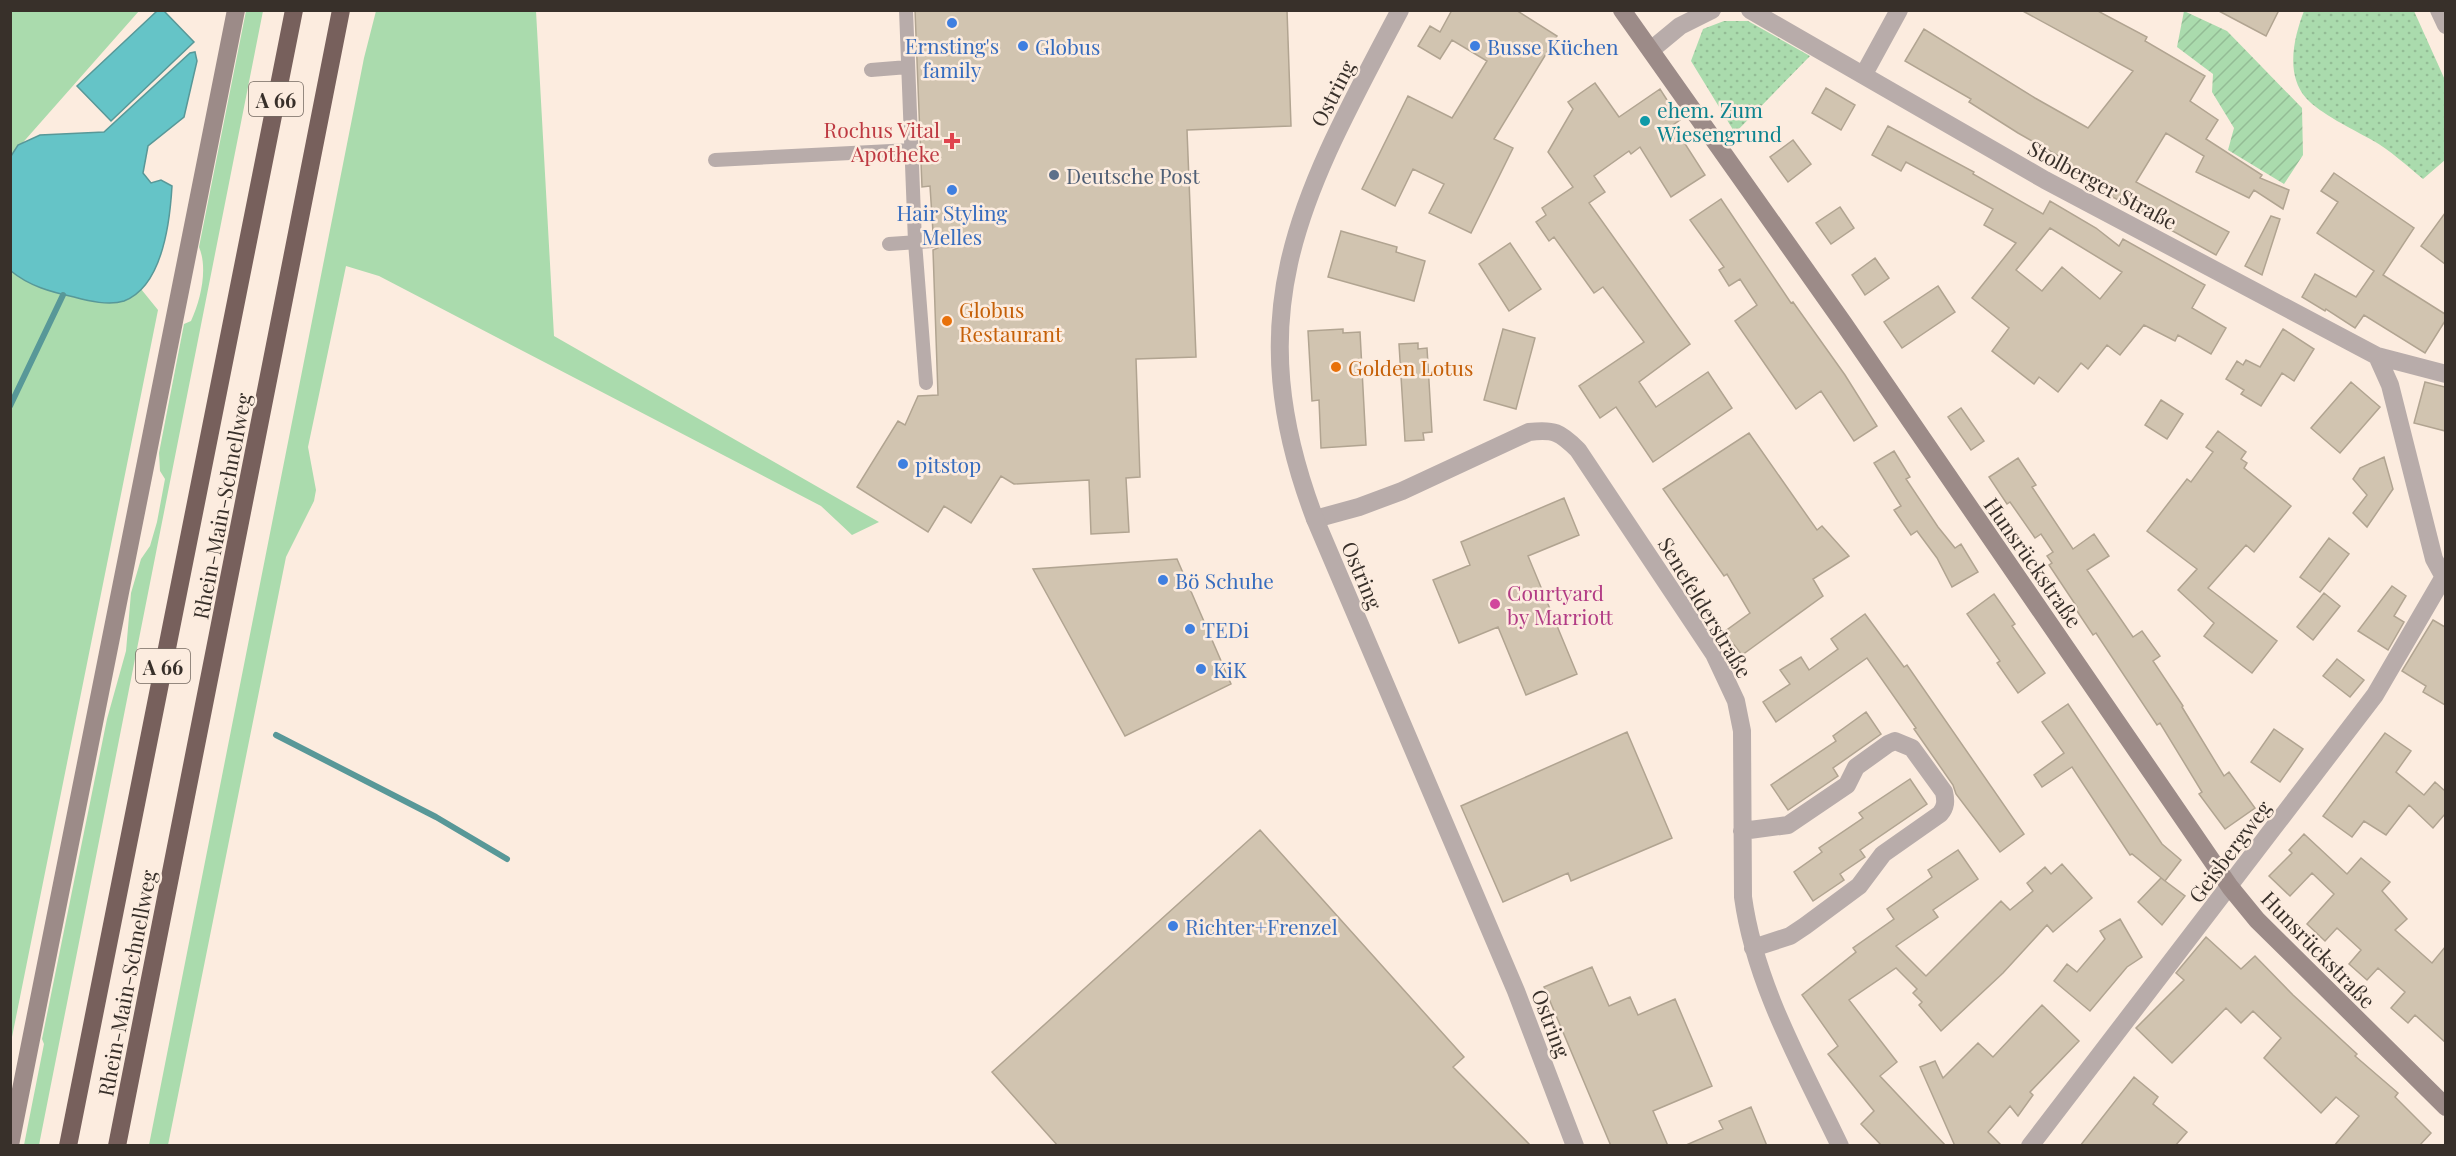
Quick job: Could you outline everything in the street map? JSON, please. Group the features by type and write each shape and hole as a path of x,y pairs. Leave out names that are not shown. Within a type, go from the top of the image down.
{"highway":[{"name":"A 66","path":"68,1146 294,10"},
{"name":"Rhein-Main-Schnellweg","path":"117,1146 342,13"}],"main road":[{"path":"10,1146 236,10"},
{"name":"Hunsrückstraße","path":"1622,10 1844,324 2230,887 2257,920 2445,1107"}],"street":[{"path":"906,10 910,150 926,383"},
{"name":"Ostring","path":"1400,10 1309,190 1289,256 1283,290 1279,324 1281,392 1294,460 1315,519 1516,991 1575,1146"},
{"path":"1651,50 1680,26 1712,10"},
{"name":"Stolberger Straße","path":"1750,10 2045,180 2378,356 2445,374"},
{"path":"1864,74 1899,10"},
{"path":"2439,10 2445,24"},
{"path":"871,70 908,67"},
{"path":"715,160 910,150"},
{"path":"889,244 933,241"},
{"path":"2378,356 2390,385 2416,492 2444,577"},
{"name":"Senefelderstraße","path":"1315,519 1359,507 1402,491 1529,432 1549,430 1568,440 1578,450 1714,654 1729,683 1742,720 1743,897 1753,948 1762,976 1840,1146"},
{"name":"Geisbergweg","path":"2030,1146 2230,887 2375,694 2444,577"},
{"path":"1742,831 1788,825 1847,784 1856,766 1895,741 1912,748 1944,792 1945,805 1940,814 1883,854 1859,886 1790,936 1753,948"}],"green space":[{"path":"11,11 139,11 11,156"},
{"path":"246,11 263,11 39,1145 24,1145 44,1044 42,1039 107,719 126,651 131,593 141,559 150,546 157,522 165,479 160,471 159,453 184,324 191,321 200,293 203,264 199,247"},
{"path":"376,11 536,11 554,336 879,522 852,535 821,506 379,276 346,266 308,447 316,490 314,501 286,557 168,1145 149,1145 364,58"},
{"path":"2184,11 2227,31 2302,108 2303,155 2284,184 2228,150 2234,128 2212,92 2213,74 2177,47"},
{"path":"2304,11 2414,11 2445,80 2445,160 2423,179 2385,148 2328,115 2306,98 2295,78 2293,55"},
{"path":"1724,21 1748,21 1810,56 1735,133 1691,61 1703,29"},
{"path":"11,271 37,286 80,297 124,301 141,289 158,310 11,1042"}],"water":[{"path":"157,11 164,11 194,42 111,121 77,86"},
{"path":"195,52 197,61 184,117 148,146 143,173 151,183 161,180 172,186 162,251 148,282 124,301 106,303 49,291 25,281 11,271 11,156 18,145 40,135 104,132 190,53"}],"building":[{"path":"915,10 1287,10 1291,126 1187,130 1196,357 1136,359 1140,477 1126,478 1129,532 1091,534 1089,480 1014,484 1001,476 971,523 944,506 928,532 857,487 898,421 905,425 918,396 938,395 933,250 938,248 942,241 940,236 933,232 930,186 922,187"},
{"path":"1452,10 1516,10 1557,36 1494,139 1513,148 1471,233 1429,213 1444,184 1413,169 1395,206 1362,189 1408,96 1452,118 1487,61 1452,40 1440,59 1418,46 1430,26 1440,32"},
{"path":"2021,10 2096,10 2147,37 2145,41 2205,76 2190,101 2218,120 2206,139 2262,175 2260,178 2289,190 2283,209 2254,190 2249,198 2196,172 2204,156 2166,133 2136,182 2229,232 2216,255 2140,213 2141,211 2094,188 2095,186 2062,161 2064,159 1969,102 1971,99 1905,61 1924,29 2088,128 2133,71"},
{"path":"2217,10 2279,10 2266,36"},
{"path":"1595,83 1619,117 1660,89 1680,120 1673,125 1705,175 1671,197 1640,147 1631,154 1629,151 1594,176 1605,192 1589,203 1690,344 1639,382 1656,407 1708,372 1732,408 1653,462 1616,407 1600,418 1579,386 1644,342 1603,287 1594,293 1554,237 1549,241 1536,222 1546,215 1542,208 1573,187 1548,152 1573,109 1568,102"},
{"path":"1826,88 1855,105 1841,130 1812,113"},
{"path":"1888,126 1974,172 1973,174 2043,214 2050,201 2096,228 2119,246 2123,239 2205,285 2192,308 2226,328 2211,354 2178,335 2175,341 2144,325 2120,355 2107,345 2088,369 2081,363 2058,392 2039,377 2034,384 1992,351 2009,328 1972,298 2016,243 1984,225 1993,209 1906,162 1901,171 1872,155","holes":["2050,228 2122,272 2100,299 2062,267 2042,291 2016,270"]},
{"path":"1793,140 1811,164 1788,182 1770,157"},
{"path":"2334,173 2414,228 2383,275 2445,314 2445,321 2425,353 2364,315 2355,328 2302,297 2315,274 2356,297 2374,271 2317,233 2338,202 2321,191"},
{"path":"1721,199 1791,303 1793,302 1845,375 1877,426 1854,441 1821,391 1796,409 1735,321 1757,305 1740,279 1729,286 1719,270 1724,267 1690,220"},
{"path":"1840,207 1854,228 1831,244 1816,223"},
{"path":"2445,213 2445,264 2421,246"},
{"path":"2271,216 2280,219 2262,275 2245,266"},
{"path":"1341,231 1397,247 1396,252 1425,261 1414,301 1328,277"},
{"path":"1510,243 1541,289 1509,311 1479,264"},
{"path":"1875,258 1889,278 1865,295 1852,275"},
{"path":"1938,286 1955,312 1902,348 1884,322"},
{"name":"Golden Lotus","path":"1343,329 1343,333 1360,332 1366,445 1321,448 1319,400 1312,401 1308,331"},
{"path":"1503,329 1535,338 1516,409 1484,400"},
{"path":"2283,329 2314,349 2294,381 2282,373 2261,406 2241,394 2244,390 2226,379 2237,361 2243,365 2246,360 2260,367"},
{"path":"1418,343 1418,349 1427,348 1432,432 1423,433 1424,440 1405,441 1399,344"},
{"path":"2351,382 2380,407 2340,453 2311,428"},
{"path":"2425,382 2445,387 2445,431 2414,423"},
{"path":"2161,400 2183,414 2167,439 2145,425"},
{"path":"1961,408 1984,441 1971,450 1948,417"},
{"path":"2218,431 2246,452 2241,459 2247,463 2244,468 2291,506 2254,552 2246,545 2208,588 2277,641 2252,673 2204,636 2214,623 2178,590 2197,569 2147,531 2187,479 2191,482 2213,452 2206,447"},
{"path":"1749,433 1817,530 1822,526 1849,556 1813,579 1823,596 1742,655 1724,632 1750,613 1727,574 1724,576 1663,489"},
{"path":"1894,451 1910,477 1906,479 1938,527 1955,548 1961,544 1978,572 1952,587 1937,558 1917,531 1911,535 1894,510 1901,506 1874,463"},
{"path":"2384,457 2393,489 2367,527 2353,513 2367,495 2353,479 2360,468"},
{"path":"2018,458 2036,485 2032,487 2073,549 2094,534 2109,556 2087,570 2133,637 2142,631 2160,656 2153,661 2183,706 2224,776 2229,772 2255,808 2225,829 2199,794 2202,792 2160,723 2157,725 2096,633 2093,635 2075,608 2077,607 2049,565 2052,563 2047,556 2053,552 2041,534 2035,538 2010,502 2007,504 1989,477"},
{"name":"Courtyard by Marriott","path":"1564,498 1579,535 1528,556 1577,674 1526,695 1498,627 1459,643 1433,580 1470,565 1461,542"},
{"path":"2329,538 2349,554 2320,592 2300,577"},
{"path":"1177,559 1231,684 1125,736 1033,569"},
{"path":"2392,586 2406,596 2394,616 2404,622 2388,650 2358,631"},
{"path":"2324,593 2340,606 2313,640 2297,627"},
{"path":"1994,594 2015,624 2012,626 2045,673 2018,693 1997,663 2000,661 1967,614"},
{"path":"1865,614 1904,667 1907,665 2024,834 2000,852 1956,794 1953,785 1914,729 1916,728 1867,658 1776,722 1763,702 1790,684 1780,670 1801,657 1809,670 1838,649 1831,639"},
{"path":"2433,620 2445,627 2445,705 2423,692 2426,686 2402,671"},
{"path":"2337,659 2364,680 2350,697 2323,676"},
{"path":"2068,704 2162,844 2181,860 2165,881 2132,854 2130,855 2072,767 2042,787 2034,775 2064,753 2042,722"},
{"path":"1866,712 1881,734 1833,768 1838,776 1788,810 1771,785 1836,741 1833,736"},
{"path":"2274,729 2303,749 2280,782 2251,762"},
{"path":"1627,732 1672,838 1571,881 1568,873 1503,902 1461,806"},
{"path":"2385,733 2411,751 2396,772 2424,795 2435,782 2445,791 2445,814 2433,828 2409,805 2386,835 2364,821 2352,837 2323,816"},
{"path":"1910,779 1927,804 1860,850 1865,857 1840,874 1844,880 1813,901 1794,872 1822,852 1819,848 1863,818 1859,813"},
{"path":"1260,830 1464,1057 1453,1067 1531,1146 1058,1146 992,1072"},
{"path":"2304,834 2347,874 2361,858 2390,882 2382,891 2407,919 2395,930 2432,963 2445,947 2445,1042 2415,1015 2408,1023 2391,1008 2405,992 2378,968 2367,980 2349,964 2361,950 2337,928 2325,941 2307,924 2334,894 2312,873 2290,896 2269,876 2292,853 2289,850"},
{"path":"1958,850 1978,879 1933,910 1938,917 1896,946 1926,976 2001,901 2010,910 2033,891 2027,883 2045,867 2051,874 2062,864 2092,898 2053,932 2047,925 2003,973 1941,1031 1919,1005 1922,1002 1913,993 1917,989 1896,968 1849,1000 1897,1062 1880,1076 1946,1146 1882,1146 1861,1124 1874,1111 1828,1054 1838,1046 1802,995 1856,952 1853,948 1894,919 1887,909 1932,877 1928,870"},
{"path":"2161,878 2185,896 2162,925 2138,902"},
{"path":"2120,919 2142,957 2127,967 2090,1011 2054,981 2067,964 2077,972 2105,939 2100,931"},
{"path":"2206,937 2241,969 2255,956 2357,1054 2355,1056 2398,1093 2395,1097 2431,1133 2419,1146 2334,1146 2359,1116 2336,1097 2321,1113 2264,1058 2281,1038 2253,1011 2241,1023 2226,1008 2172,1063 2136,1028 2184,980 2176,973"},
{"path":"1592,967 1609,1006 1630,997 1638,1015 1675,999 1712,1086 1653,1111 1668,1146 1611,1146 1544,987"},
{"path":"2042,1005 2079,1041 2030,1092 2033,1095 2018,1116 2010,1106 1988,1132 2002,1146 1955,1146 1920,1067 1935,1061 1943,1078 1978,1043 1993,1057"},
{"path":"2134,1077 2158,1097 2153,1104 2187,1132 2175,1146 2080,1146"},
{"path":"1751,1107 1767,1146 1684,1146 1723,1129 1719,1121"}],"waterway":[{"path":"10,406 63,295"},
{"path":"276,735 436,817 507,859"}],"place":[{"name":"Ernsting's family","path":"952,23"},
{"name":"Globus","path":"1023,46"},
{"name":"Busse Küchen","path":"1475,46"},
{"name":"ehem. Zum Wiesengrund","path":"1645,121"},
{"name":"Rochus Vital Apotheke","path":"952,141"},
{"name":"Deutsche Post","path":"1054,175"},
{"name":"Hair Styling Melles","path":"952,190"},
{"name":"Globus Restaurant","path":"947,321"},
{"name":"Golden Lotus","path":"1336,367"},
{"name":"pitstop","path":"903,464"},
{"name":"Bö Schuhe","path":"1163,580"},
{"name":"Courtyard by Marriott","path":"1495,604"},
{"name":"TEDi","path":"1190,629"},
{"name":"KiK","path":"1201,669"},
{"name":"Richter+Frenzel","path":"1173,926"}]}
